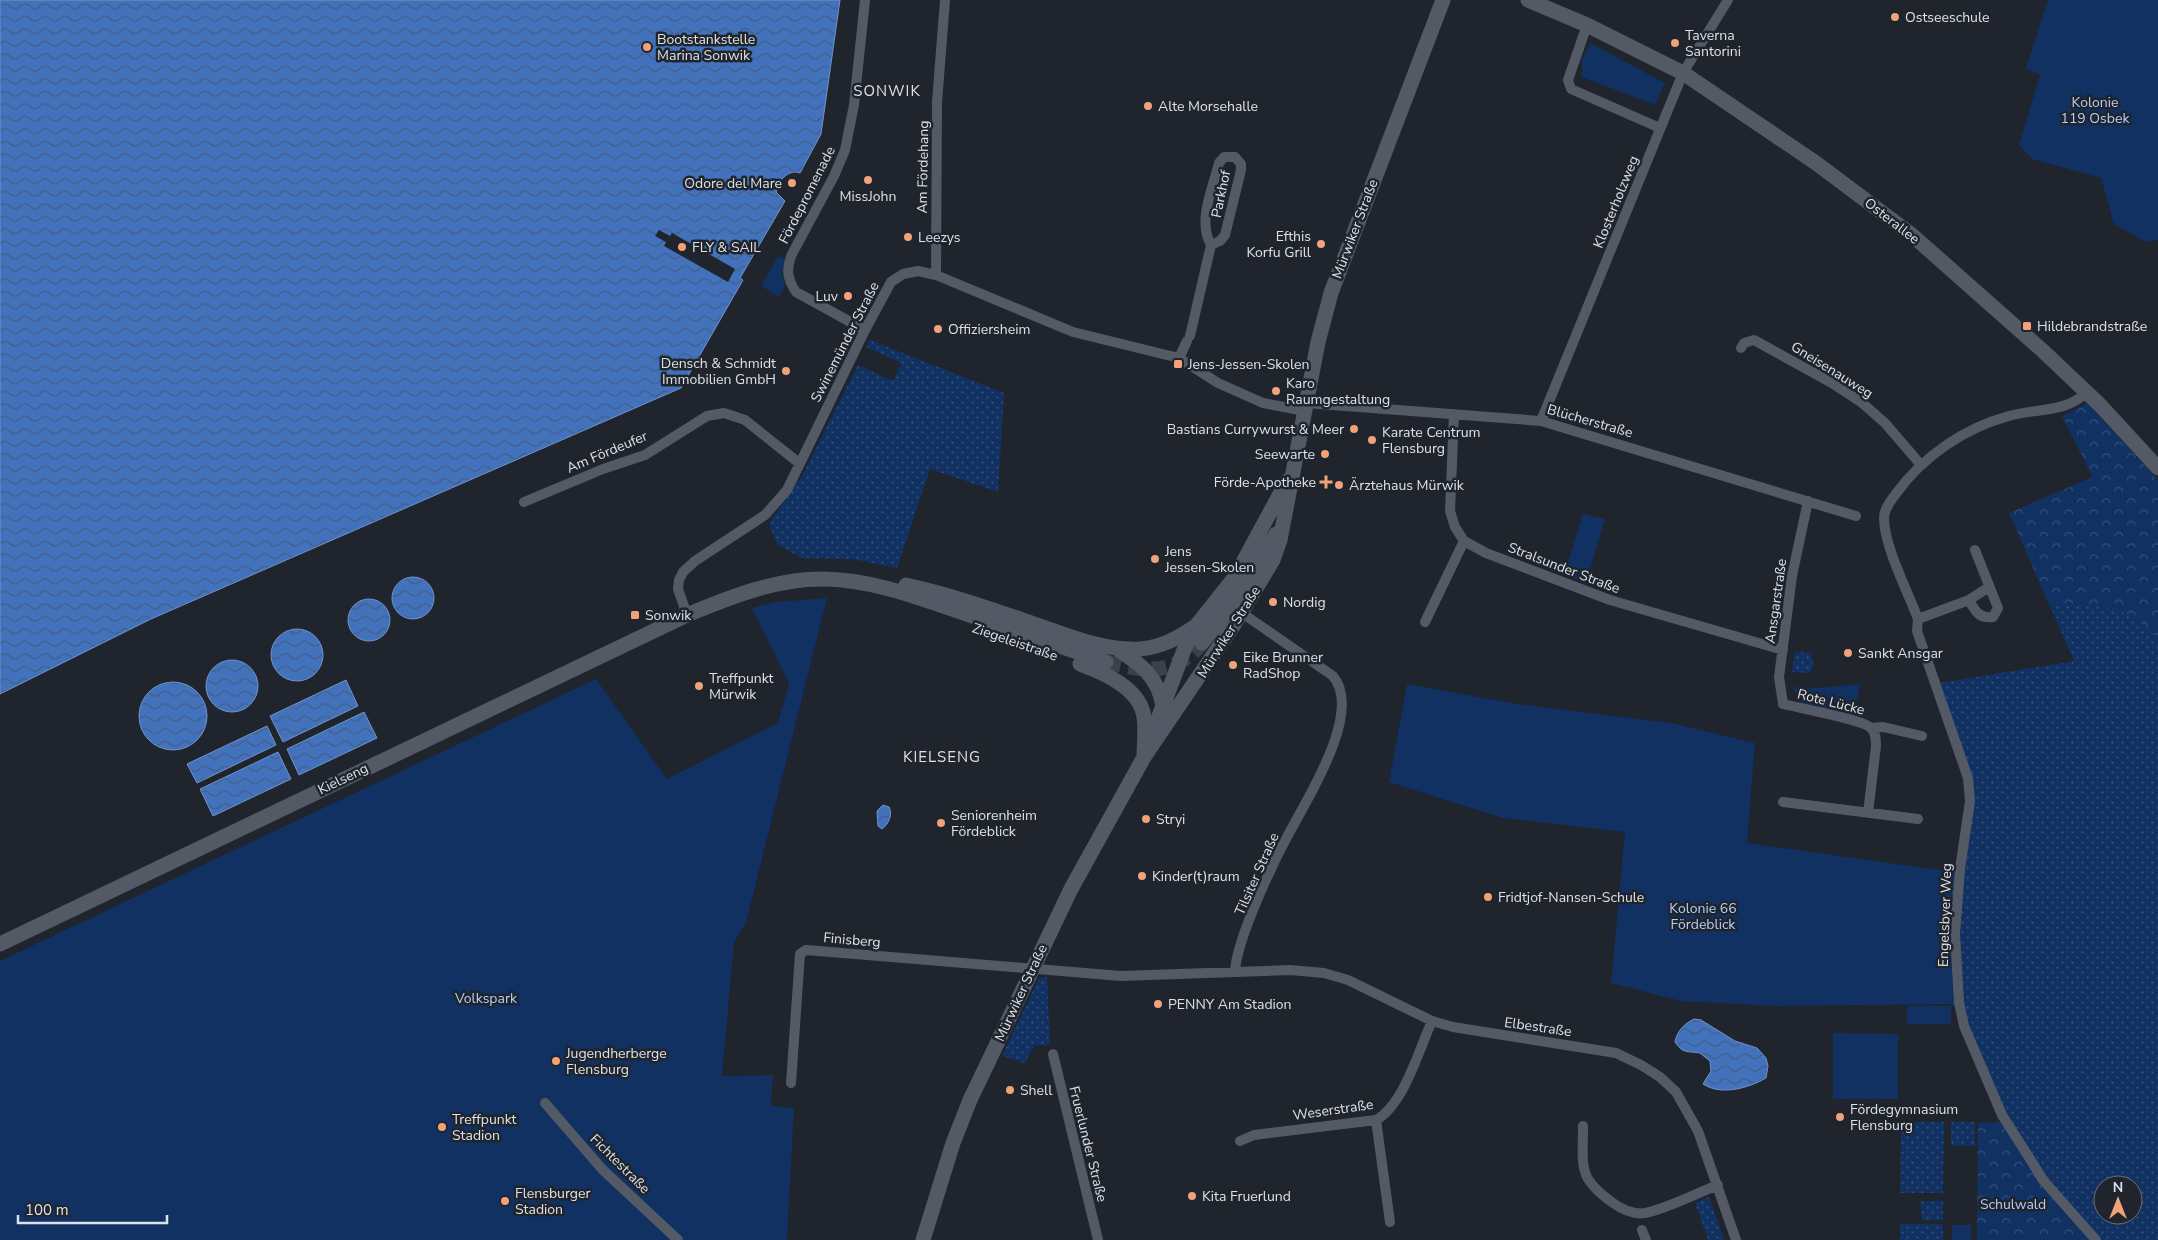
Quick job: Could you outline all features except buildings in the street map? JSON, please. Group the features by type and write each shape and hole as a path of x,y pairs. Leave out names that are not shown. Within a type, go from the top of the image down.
{"street":[{"name":"Fördepromenade","path":"865,0 854,105 846,150 788,263 788,274 789,282 796,292 865,330"},
{"name":"Am Fördehang","path":"936,275 937,102 945,0"},
{"name":"Mürwiker Straße","path":"923,1240 953,1143 970,1100 1032,969 1099,836 1144,757 1212,660 1273,560 1284,520 1305,407 1331,293 1443,0"},
{"name":"Osterallee","path":"1528,0 1587,25 1683,74 1816,163 1912,235 2087,392 2158,468"},
{"name":"Klosterholzweg","path":"1541,420 1683,74 1728,0"},
{"path":"1587,25 1568,80 1571,89 1660,128"},
{"name":"Parkhof","path":"1180,358 1188,338 1210,244 1206,237 1205,221 1219,163 1224,157 1235,157 1241,164 1241,170 1228,227 1220,240 1210,244"},
{"name":"Swinemünder Straße","path":"687,615 678,589 678,580 683,572 695,561 765,515 787,490 865,330 891,282 903,274 918,271 936,275 1073,332 1180,358 1218,383 1263,403 1305,407"},
{"name":"Gneisenauweg","path":"1742,348 1744,343 1754,340 1832,382 1885,423 1920,465"},
{"path":"1920,465 1959,436 1988,422 2029,411 2072,405 2087,392"},
{"name":"Blücherstraße","path":"1305,407 1541,420 1856,516"},
{"name":"Am Fördeufer","path":"524,502 603,469 645,455 698,420 715,413 734,415 745,420 800,464"},
{"path":"1425,622 1464,540 1455,527 1450,511 1454,414"},
{"name":"Engelsbyer Weg","path":"1920,465 1886,507 1884,526 1918,619 1916,631 1968,778 1970,801 1960,868 1955,934 1959,1002 1964,1026 2002,1115 2043,1180 2096,1240"},
{"name":"Mürwiker Straße","path":"1144,757 1184,650 1196,626 1235,577 1294,466"},
{"name":"Ansgarstraße","path":"1783,704 1779,677 1792,576 1808,501"},
{"path":"1202,644 1236,599 1284,520"},
{"name":"Stralsunder Straße","path":"1464,540 1486,553 1610,600 1783,650"},
{"path":"1969,600 1976,613 1988,618 1993,617 1998,608 1975,550"},
{"name":"Ziegeleistraße","path":"687,615 747,591 780,583 865,578 942,593 1088,642 1116,648 1140,649 1165,644 1196,626"},
{"name":"Ziegeleistraße","path":"830,579 865,584 908,594 1106,662"},
{"name":"Ziegeleistraße","path":"830,579 1098,671 1122,684 1138,702 1144,716 1144,757"},
{"path":"1918,619 1969,600 1989,587"},
{"name":"Tilsiter Straße","path":"1235,971 1238,955 1270,871 1319,778 1337,730 1342,701 1339,683 1333,676 1242,613"},
{"name":"Kielseng","path":"0,944 687,615"},
{"name":"Ziegeleistraße","path":"1116,648 1136,662 1154,679 1160,690 1163,721 1153,743"},
{"name":"Rote Lücke","path":"1783,704 1859,722 1871,728 1883,727 1922,736"},
{"name":"Rote Lücke","path":"1868,813 1876,746 1876,736 1871,728"},
{"path":"1783,802 1918,819"},
{"name":"Finisberg","path":"791,1083 800,954 806,950 1032,969"},
{"path":"1032,969 1122,976 1235,971"},
{"name":"Elbestraße","path":"1235,971 1290,970 1324,973 1367,988 1432,1021 1453,1027 1607,1052 1641,1065 1676,1092 1698,1131 1736,1240"},
{"name":"Weserstraße","path":"1240,1141 1254,1136 1376,1120 1390,1109 1398,1098 1432,1021"},
{"name":"Fruerlunder Straße","path":"1053,1054 1098,1240"},
{"name":"Fichtestraße","path":"545,1103 602,1169 678,1240"},
{"path":"1376,1120 1390,1222"},
{"path":"1583,1126 1584,1170 1587,1180 1593,1189 1628,1212 1647,1213 1718,1185"},
{"path":"1642,1230 1646,1240"}],"green space":[{"name":"Kolonie 119 Osbek","path":"2048,0 2158,0 2158,240 2146,242 2114,224 2101,178 2032,159 2019,145 2040,75 2026,68"},
{"path":"1590,43 1665,83 1655,105 1582,77 1582,60"},
{"path":"778,256 785,259 782,274 785,285 779,297 761,286"},
{"path":"870,340 1004,393 998,492 930,469 897,568 852,559 801,558 777,544 769,524 803,474 858,365 893,381 901,363 866,347"},
{"path":"2088,403 2158,480 2158,640 2135,618 2122,612 2080,604 2049,603 2009,513 2093,477 2062,416"},
{"path":"2062,416 2158,480 2158,1240 2092,1240 2056,1201 1968,1046 1953,1004 1951,906 1953,872 1964,872 1973,800 1940,683 2074,661 2009,513 2093,477"},
{"path":"1583,514 1605,519 1586,583 1564,575"},
{"name":"Volkspark","path":"827,598 746,923 734,942 722,1076 773,1075 771,1106 794,1108 787,1240 0,1240 0,961 596,679 667,779 778,723 789,684 752,608 777,602"},
{"path":"1795,652 1811,653 1813,666 1810,673 1792,672"},
{"name":"Kolonie 66 Fördeblick","path":"1407,684 1517,704 1671,723 1755,743 1747,843 1953,872 1951,906 1953,1004 1773,1006 1681,1001 1611,983 1625,832 1503,818 1389,782"},
{"path":"1860,684 1854,718 1800,705 1801,700 1791,687 1820,688"},
{"path":"1047,977 1050,1045 1034,1046 1025,1063 1002,1056 1039,978"},
{"path":"1907,1006 1951,1006 1951,1024 1907,1024"},
{"path":"1833,1033 1898,1034 1898,1099 1833,1099"},
{"path":"1901,1122 1944,1122 1943,1193 1900,1193"},
{"path":"1951,1122 1975,1122 1975,1146 1951,1146"},
{"name":"Schulwald","path":"2002,1122 2092,1240 1977,1240 1978,1123"},
{"path":"1709,1197 1724,1240 1708,1240 1695,1203"},
{"path":"1920,1201 1943,1201 1943,1220 1922,1220"},
{"path":"1900,1224 1943,1224 1943,1240 1900,1240"},
{"path":"1952,1225 1971,1225 1971,1240 1952,1240"}],"water":[{"path":"0,0 840,0 821,134 800,173 792,172 775,187 776,192 785,201 740,278 743,280 681,388 151,619 0,694"},
{"path":"413,577 428,583 434,598 428,613 413,619 398,613 392,598 398,583"},
{"path":"369,599 384,605 390,620 384,635 369,641 354,635 348,620 354,605"},
{"path":"297,629 307,631 315,637 321,645 323,655 321,665 315,673 307,679 297,681 287,679 279,673 273,665 271,655 273,645 279,637 287,631"},
{"path":"227,660 237,660 251,667 258,681 258,691 251,705 237,712 227,712 217,708 210,701 206,691 206,681 210,671 217,664"},
{"path":"346,680 358,706 283,742 270,716"},
{"path":"173,682 186,685 197,692 204,703 207,716 204,729 197,740 186,747 173,750 160,747 149,740 142,729 139,716 142,703 149,692 160,685"},
{"path":"364,712 377,738 299,775 287,749"},
{"path":"267,726 276,745 197,783 187,764"},
{"path":"278,752 291,779 213,816 200,789"},
{"path":"883,805 889,807 891,813 888,822 882,829 878,826 877,811"},
{"path":"1694,1019 1701,1020 1735,1041 1757,1048 1766,1058 1768,1066 1766,1078 1752,1085 1726,1090 1710,1088 1703,1084 1711,1071 1710,1061 1700,1053 1683,1050 1675,1042 1677,1034 1687,1023"}],"pier":[{"path":"659,230 670,236 672,233 735,269 728,282 664,246 666,242 655,236"}],"tunnel":[{"path":"1106,662 1133,668 1158,669 1181,662 1202,643"}],"place":[{"name":"Ostseeschule","path":"1895,17"},
{"name":"Taverna Santorini","path":"1675,43"},
{"name":"Bootstankstelle Marina Sonwik","path":"647,47"},
{"name":"Alte Morsehalle","path":"1148,106"},
{"name":"MissJohn","path":"868,180"},
{"name":"Odore del Mare","path":"792,183"},
{"name":"Leezys","path":"908,237"},
{"name":"Efthis Korfu Grill","path":"1321,244"},
{"name":"FLY & SAIL","path":"682,247"},
{"name":"Luv","path":"848,296"},
{"name":"Hildebrandstraße","path":"2027,326"},
{"name":"Offiziersheim","path":"938,329"},
{"name":"Jens-Jessen-Skolen","path":"1178,364"},
{"name":"Densch & Schmidt Immobilien GmbH","path":"786,371"},
{"name":"Karo Raumgestaltung","path":"1276,391"},
{"name":"Bastians Currywurst & Meer","path":"1354,429"},
{"name":"Karate Centrum Flensburg","path":"1372,440"},
{"name":"Seewarte","path":"1325,454"},
{"name":"Förde-Apotheke","path":"1326,482"},
{"name":"Ärztehaus Mürwik","path":"1339,485"},
{"name":"Jens Jessen-Skolen","path":"1155,559"},
{"name":"Nordig","path":"1273,602"},
{"name":"Sonwik","path":"635,615"},
{"name":"Sankt Ansgar","path":"1848,653"},
{"name":"Eike Brunner RadShop","path":"1233,665"},
{"name":"Treffpunkt Mürwik","path":"699,686"},
{"name":"Stryi","path":"1146,819"},
{"name":"Seniorenheim Fördeblick","path":"941,823"},
{"name":"Kinder(t)raum","path":"1142,876"},
{"name":"Fridtjof-Nansen-Schule","path":"1488,897"},
{"name":"PENNY Am Stadion","path":"1158,1004"},
{"name":"Jugendherberge Flensburg","path":"556,1061"},
{"name":"Shell","path":"1010,1090"},
{"name":"Fördegymnasium Flensburg","path":"1840,1117"},
{"name":"Treffpunkt Stadion","path":"442,1127"},
{"name":"Kita Fruerlund","path":"1192,1196"},
{"name":"Flensburger Stadion","path":"505,1201"}],"district":[{"name":"SONWIK","path":"887,91"},
{"name":"KIELSENG","path":"942,757"}]}
